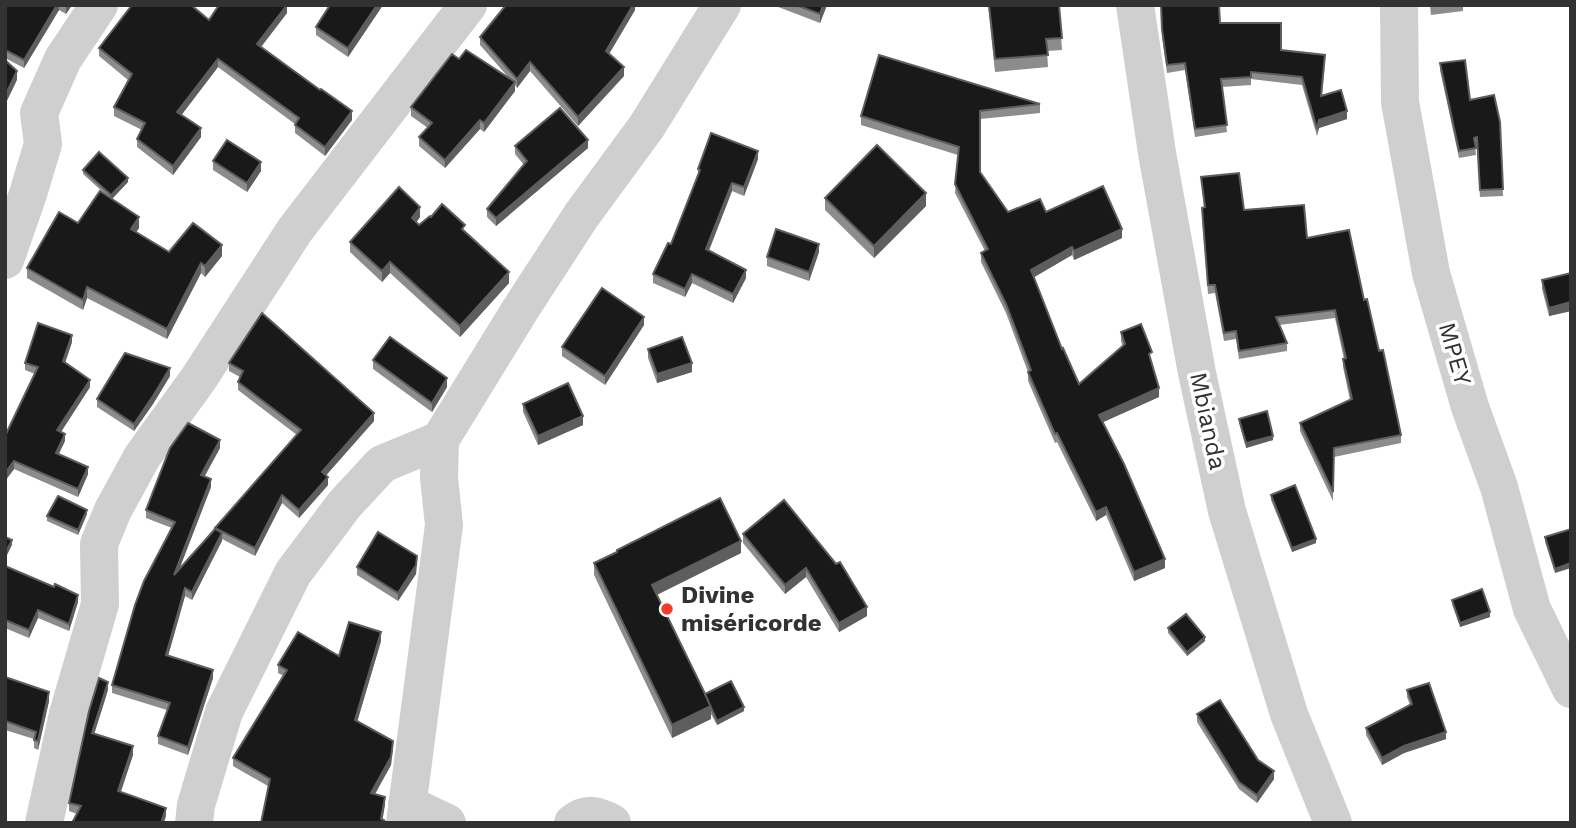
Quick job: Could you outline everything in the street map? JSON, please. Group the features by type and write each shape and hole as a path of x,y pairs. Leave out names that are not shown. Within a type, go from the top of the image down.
{"street":[{"path":"5,260 43,144 40,113 63,59 99,5"},
{"path":"44,823 68,714 100,604 99,544 113,510 142,457 199,378 295,230 468,5"},
{"path":"447,823 406,813 443,525 439,478 440,440 520,310 581,216 647,126 722,5"},
{"name":"Mbianda","path":"1135,5 1157,153 1194,359 1227,511 1289,714 1333,823"},
{"name":"MPEY","path":"1399,5 1401,102 1431,274 1470,407 1499,487 1532,609 1571,688"},
{"path":"194,823 196,805 224,712 293,573 344,505 382,464 440,440"},
{"path":"573,823 582,816 600,816 612,823"}],"building":[{"path":"5,5 57,5 24,60 5,50"},
{"path":"132,5 191,5 209,20 219,5 287,5 257,44 352,111 325,147 295,125 299,118 218,59 177,112 201,128 173,166 137,139 145,123 114,107 132,74 99,48"},
{"path":"330,5 377,5 348,48 316,27"},
{"path":"506,5 633,5 606,51 624,67 578,117 530,62 517,79 480,37"},
{"path":"796,5 823,5 820,14"},
{"path":"989,5 1059,5 1062,38 1046,39 1048,55 995,59"},
{"path":"1161,5 1219,5 1220,23 1281,23 1281,50 1325,55 1321,96 1341,90 1347,111 1319,120 1317,129 1302,77 1251,72 1251,77 1221,79 1227,125 1195,129 1185,63 1167,65"},
{"path":"466,50 515,82 484,123 480,120 445,160 419,137 432,123 411,107 452,54 459,59"},
{"path":"879,55 1040,104 980,111 980,172 1008,212 1040,199 1046,212 1103,186 1122,229 1074,251 1072,247 1031,270 1079,384 1125,344 1121,332 1141,324 1152,352 1149,354 1159,388 1099,415 1124,464 1165,559 1134,572 1106,507 1096,512 1057,433 1055,434 1028,372 1031,370 1006,304 981,253 988,249 955,184 959,147 861,116"},
{"path":"5,60 17,71 5,96"},
{"path":"1465,60 1470,100 1494,95 1500,122 1503,189 1480,190 1477,137 1474,138 1476,148 1459,151 1440,63"},
{"path":"560,108 588,140 496,218 487,209 527,161 515,146"},
{"path":"711,133 758,151 744,187 732,183 706,249 746,270 733,294 692,274 685,289 653,274 668,243 671,244 700,170 698,169"},
{"path":"227,140 261,162 247,183 213,161"},
{"path":"877,145 926,193 874,246 825,198"},
{"path":"99,152 128,178 111,195 83,170"},
{"path":"1239,173 1244,210 1304,205 1307,238 1349,230 1364,300 1367,299 1379,351 1383,350 1401,435 1334,448 1333,492 1300,423 1352,399 1335,310 1276,317 1287,343 1239,351 1236,331 1224,333 1215,285 1208,285 1201,177"},
{"path":"399,187 420,207 412,218 419,225 431,217 442,204 465,225 462,229 509,272 460,326 390,262 382,271 350,242"},
{"path":"100,191 139,217 131,229 169,252 193,223 222,245 205,266 201,263 167,329 87,287 83,300 27,268 59,212 78,223"},
{"path":"776,229 819,244 809,272 767,257"},
{"path":"1571,273 1571,302 1549,308 1542,280"},
{"path":"602,288 644,317 605,376 562,347"},
{"path":"262,313 374,413 322,472 328,477 299,510 282,495 255,548 215,528 301,430 238,382 243,371 229,363"},
{"path":"38,323 72,335 63,361 90,380 57,430 65,434 56,453 88,467 78,489 14,461 5,473 5,436 38,367 25,363"},
{"path":"390,337 447,378 432,403 373,360"},
{"path":"682,337 692,363 657,374 648,349"},
{"path":"125,353 170,368 134,424 97,399"},
{"path":"568,383 583,416 538,436 523,404"},
{"path":"1267,411 1273,436 1246,443 1239,419"},
{"path":"188,423 220,440 201,475 211,479 174,575 215,529 222,533 192,592 185,588 166,655 213,670 188,747 158,736 170,703 112,685 144,581 175,522 146,510 170,448"},
{"path":"1295,485 1316,539 1292,548 1271,495"},
{"path":"58,496 87,510 78,530 47,516"},
{"path":"720,498 741,541 652,585 711,706 672,725 594,563"},
{"path":"784,500 836,564 840,562 867,607 839,623 806,568 785,585 743,534"},
{"path":"1571,529 1571,563 1555,569 1545,537"},
{"path":"378,532 417,556 416,565 398,593 357,567"},
{"path":"5,537 12,540 5,554"},
{"path":"5,566 78,595 69,624 38,610 29,630 5,620"},
{"path":"1482,589 1490,612 1460,623 1452,600"},
{"path":"1186,614 1205,637 1187,652 1168,628"},
{"path":"349,622 381,632 355,720 393,741 391,757 371,793 385,797 381,819 386,823 261,823 270,779 233,758 287,670 278,665 298,632 339,656"},
{"path":"5,677 49,692 38,741 34,740 36,732 5,721"},
{"path":"99,678 108,682 92,733 133,746 118,791 166,808 161,823 72,823 81,806 69,803"},
{"path":"731,681 744,707 717,721 705,694"},
{"path":"1429,683 1446,732 1404,746 1382,758 1366,728 1412,704 1407,690"},
{"path":"1220,700 1258,760 1274,771 1257,795 1239,782 1197,714"}],"place":[{"name":"Divine miséricorde","path":"667,609"}]}
